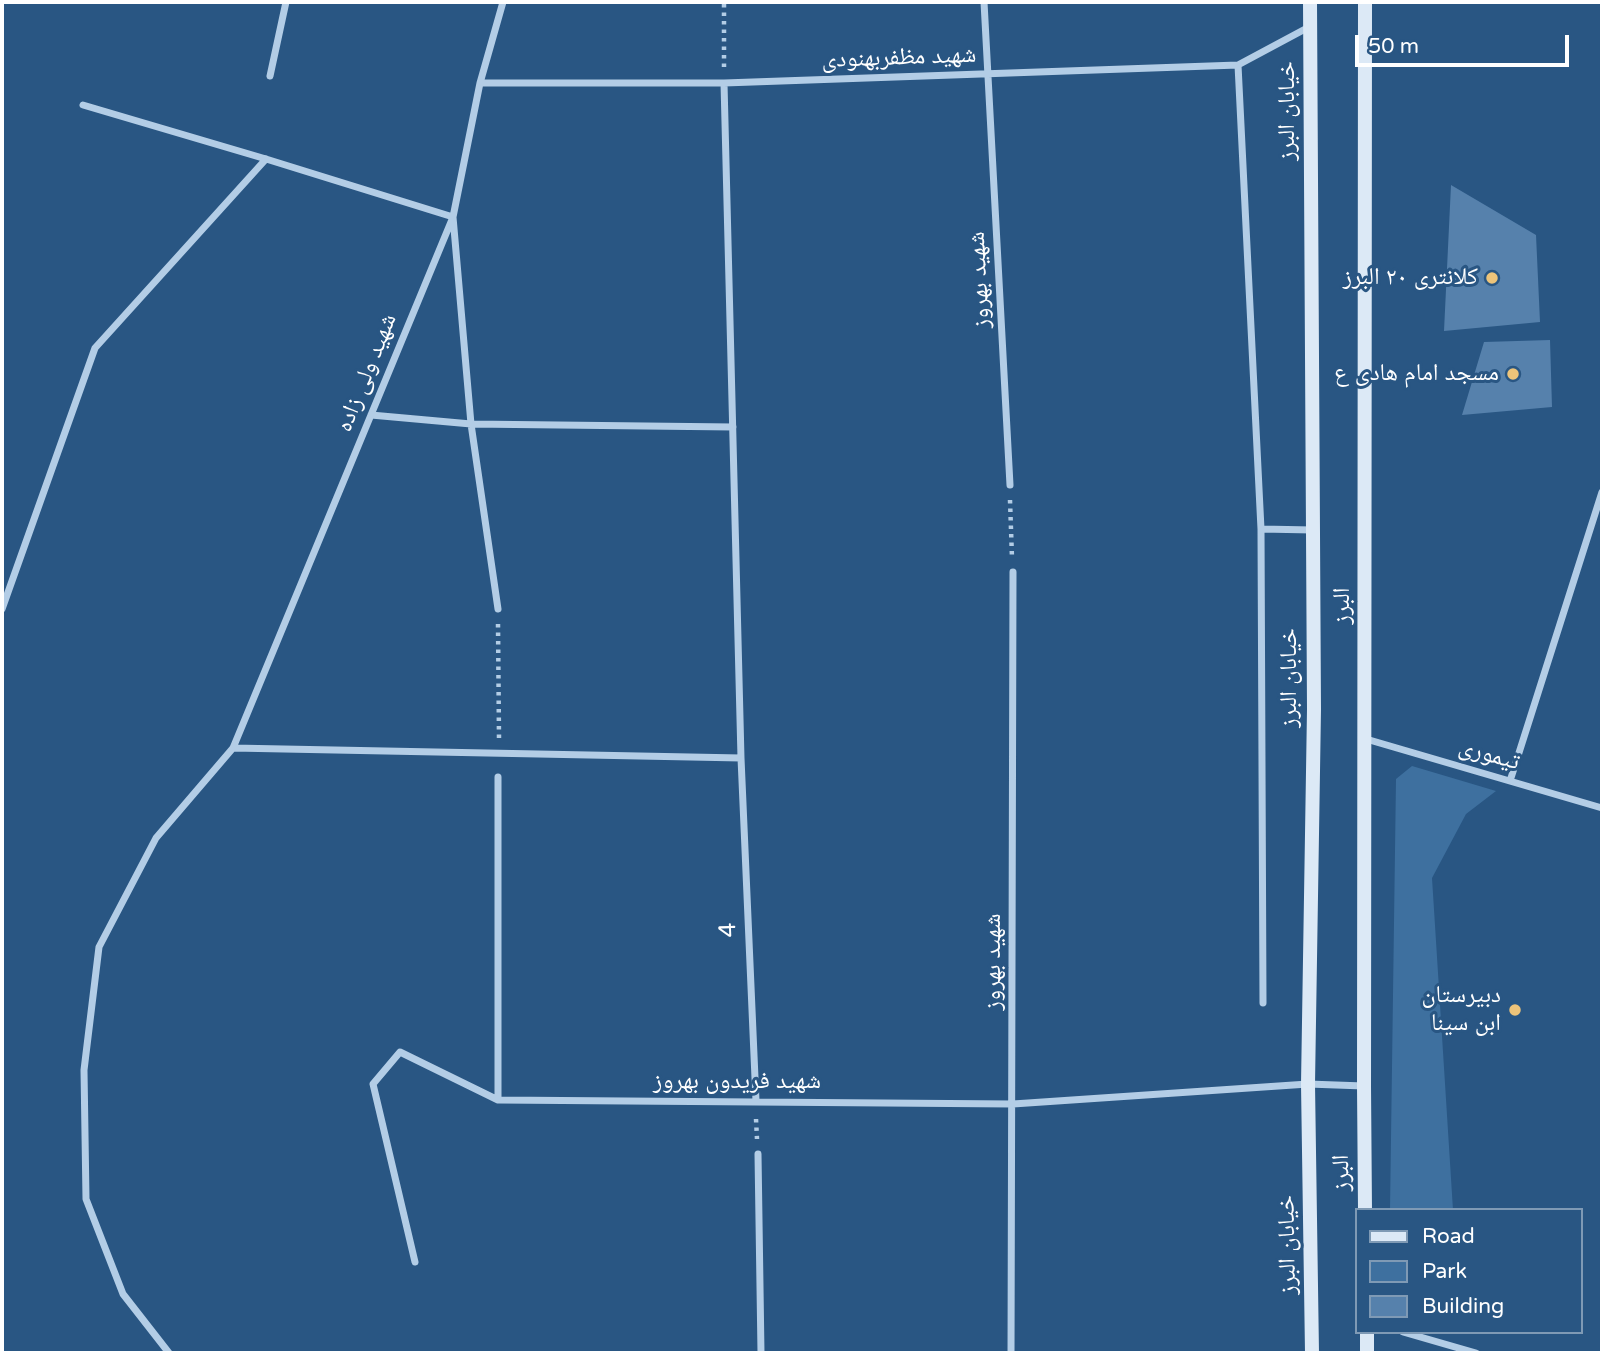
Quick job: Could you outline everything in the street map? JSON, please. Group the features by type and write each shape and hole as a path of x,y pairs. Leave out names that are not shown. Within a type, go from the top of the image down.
{"main road":[{"name":"خیابان البرز","path":"1310,2 1314,709 1308,1084 1312,1353"},
{"name":"البرز","path":"1365,2 1365,1208"},
{"path":"1367,1334 1367,1353"}],"street":[{"path":"270,76 286,2"},
{"name":"شهید ولی زاده","path":"169,1353 123,1294 86,1199 85,1070 99,947 156,838 233,748 453,217 480,83 503,2"},
{"name":"شهید بهروز","path":"984,2 1010,485"},
{"name":"شهید مظفربهنودی","path":"480,83 724,83 1238,65 1310,27"},
{"path":"1238,65 1261,529 1263,1003"},
{"name":"4","path":"724,83 741,758 756,1101"},
{"path":"83,105 453,217 471,424 498,609"},
{"path":"2,609 95,348 266,159"},
{"path":"371,415 471,424 733,427"},
{"path":"1510,781 1602,492"},
{"path":"1261,529 1312,530"},
{"name":"شهید بهروز","path":"1011,1353 1013,572"},
{"name":"تیموری","path":"1366,739 1602,808"},
{"path":"233,748 741,758"},
{"path":"498,777 498,1100"},
{"name":"شهید فریدون بهروز","path":"415,1262 373,1084 400,1052 498,1100 1013,1104 1308,1084 1364,1086"},
{"path":"758,1154 761,1353"},
{"path":"1410,1334 1476,1353"}],"path":[{"path":"724,2 724,83"},
{"path":"1010,485 1013,572"},
{"path":"498,609 499,754"},
{"path":"756,1101 758,1154"}],"green space":[{"path":"1412,766 1496,791 1466,814 1432,878 1453,1208 1390,1208 1396,779"}],"building":[{"name":"کلانتری ۲۰ البرز","path":"1451,185 1536,235 1540,322 1444,331"},
{"name":"مسجد امام هادی ع","path":"1550,340 1552,407 1462,415 1484,342"}],"place":[{"name":"کلانتری ۲۰ البرز","path":"1492,278"},
{"name":"مسجد امام هادی ع","path":"1513,374"},
{"name":"دبیرستان ابن سینا","path":"1515,1010"}]}
